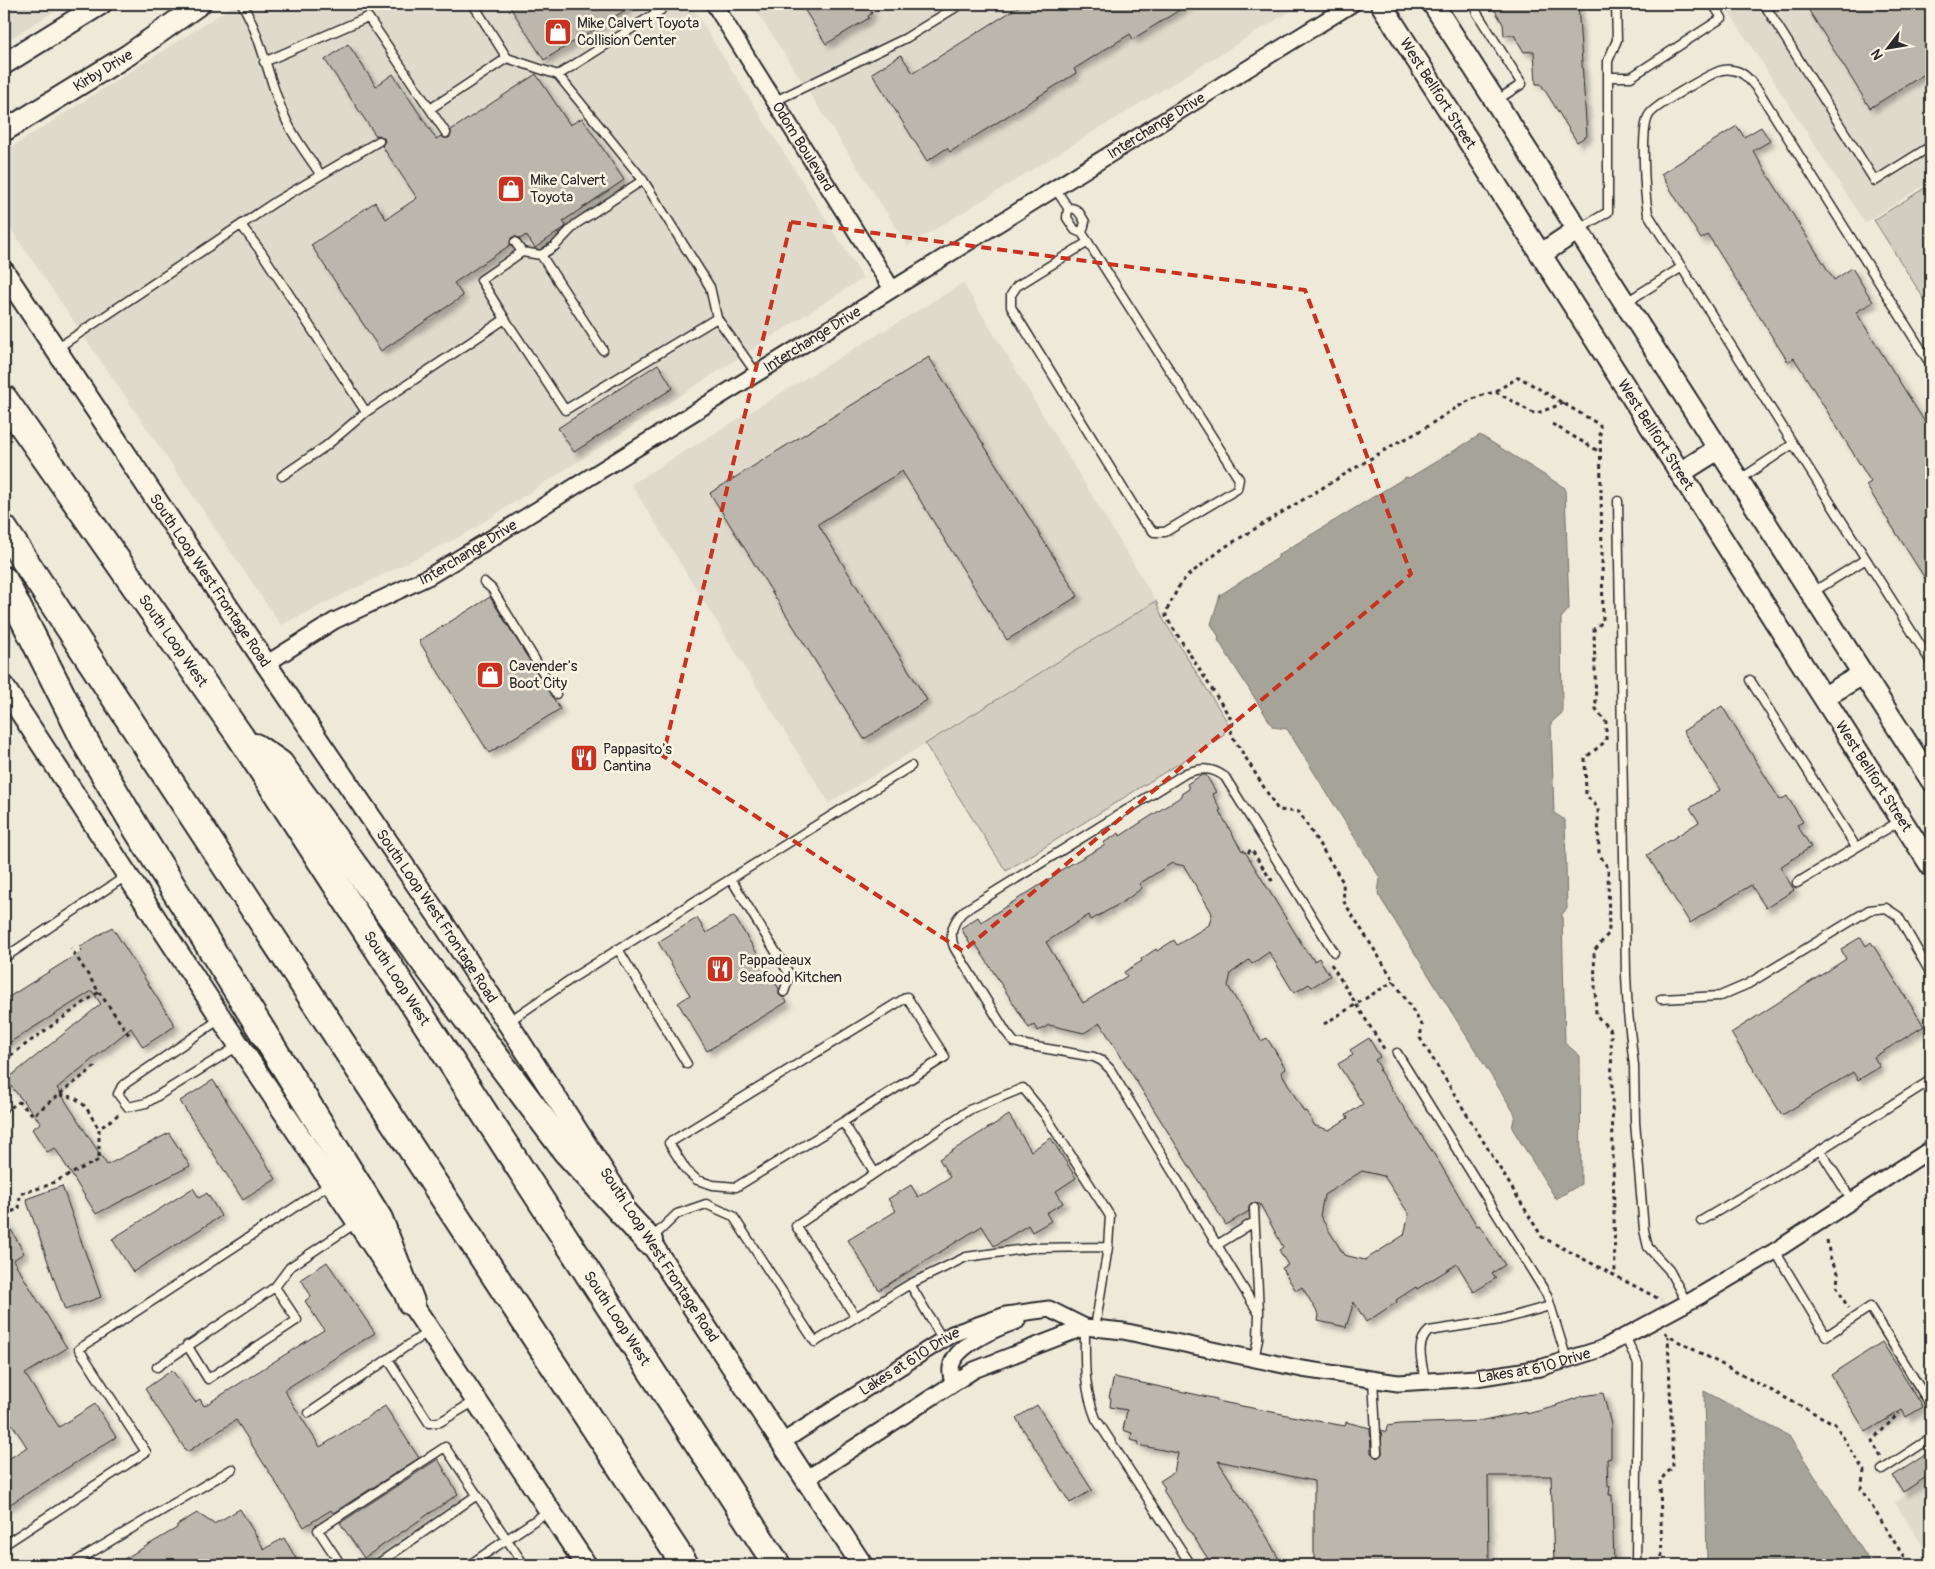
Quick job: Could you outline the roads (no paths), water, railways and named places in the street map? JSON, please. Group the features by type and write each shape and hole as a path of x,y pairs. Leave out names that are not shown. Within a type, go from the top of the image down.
{"highway":[{"name":"South Loop West","path":"4,399 240,736 778,1565"},
{"path":"4,529 685,1565"},
{"path":"4,580 87,745 138,831 379,1219 411,1302"},
{"path":"240,736 280,764 425,963 560,1143 649,1241"}],"main road":[{"path":"4,64 101,4"},
{"name":"Kirby Drive","path":"4,131 128,55 200,4"},
{"name":"West Bellfort Street","path":"1381,4 1931,866"},
{"path":"1433,4 1931,780"},
{"path":"1541,254 1577,230"},
{"name":"South Loop West Frontage Road","path":"4,272 508,1022 862,1565"},
{"path":"1680,473 1718,449"},
{"path":"1824,697 1863,674"},
{"path":"4,687 221,1018 586,1565"}],"street":[{"name":"Odom Boulevard","path":"714,4 892,289"},
{"name":"Interchange Drive","path":"266,664 334,621 428,577 1352,4"},
{"name":"Lakes at 610 Drive","path":"782,1442 952,1334 1006,1315 1049,1309 1090,1328 1123,1331 1254,1360 1398,1383 1494,1375 1540,1368 1601,1349 1682,1306 1775,1251 1931,1149"},
{"name":"Lakes at 610 Drive","path":"953,1383 950,1368 955,1357 966,1346 1006,1324 1049,1309"},
{"name":"Lakes at 610 Drive","path":"806,1479 974,1370 1005,1357 1090,1328"}],"lane":[{"path":"242,4 253,22 264,62 284,117 320,174"},
{"path":"473,4 507,58 558,75 643,180 710,287 717,318 756,373"},
{"path":"775,101 906,38 961,4"},
{"path":"1476,4 1477,13 1522,84 1495,101"},
{"path":"1577,230 1608,212 1608,61 1617,40 1616,4"},
{"path":"1608,77 1631,77 1722,18 1713,4"},
{"path":"1764,4 1874,181 1931,146"},
{"path":"558,75 661,10"},
{"path":"264,62 368,17 446,132"},
{"path":"430,109 507,58"},
{"path":"1931,365 1758,90 1745,74 1732,70 1718,71 1660,104 1649,114 1644,130 1648,214 1931,662"},
{"path":"56,348 275,202 379,141"},
{"path":"643,180 576,224 555,246 541,255 522,252 481,280 565,410 717,318"},
{"path":"1055,188 1068,208 1067,218 1075,230 1082,232"},
{"path":"1068,208 1078,210 1084,222 1082,232 1239,479 1237,489 1165,532 1154,532 1143,521 1011,307 1011,295 1017,286 1088,242"},
{"path":"242,225 366,412"},
{"path":"515,242 522,252"},
{"path":"541,255 602,350"},
{"path":"1625,303 1682,267"},
{"path":"282,476 326,446 366,412 505,319"},
{"path":"1738,480 1793,444"},
{"path":"1618,501 1626,975 1634,1066 1638,1169 1644,1230 1648,1247 1669,1270 1682,1306"},
{"path":"1811,594 1866,559"},
{"path":"484,582 492,590 556,694"},
{"path":"1750,680 1856,848"},
{"path":"508,1022 618,949 911,766"},
{"path":"1259,1314 1110,1069 1102,1061 1094,1057 1014,1042 951,942 953,926 957,918 964,911 1186,773 1200,768 1218,772 1225,777 1334,952"},
{"path":"1797,883 1902,819"},
{"path":"4,958 128,875"},
{"path":"731,879 790,975 784,992"},
{"path":"1661,999 1720,996 1748,984 1869,910 1886,908 1898,916 1931,974"},
{"path":"618,949 687,1064"},
{"path":"906,997 945,1057 843,1122 736,1187 713,1185 697,1180 686,1170 669,1144 906,997"},
{"path":"221,1018 122,1086 118,1094 128,1107 146,1103 240,1046"},
{"path":"1393,1055 1546,1294 1567,1360"},
{"path":"1701,1220 1820,1150 1931,1080"},
{"path":"855,1316 796,1226 970,1110 1023,1088 1045,1115 1110,1216 1108,1247 1090,1328 1085,1379 1090,1402 1096,1419 1191,1565"},
{"path":"843,1122 875,1173"},
{"path":"1820,1150 1852,1201"},
{"path":"4,1545 146,1452 79,1349 332,1183"},
{"path":"649,1241 677,1214 706,1204 733,1216 814,1342 910,1284 966,1257 1032,1248 1108,1247"},
{"path":"1254,1208 1259,1314 1258,1339 1254,1360"},
{"path":"157,1367 275,1287 290,1267 358,1222"},
{"path":"1217,1245 1254,1222"},
{"path":"1775,1251 1826,1336 1870,1307 1931,1406"},
{"path":"910,1284 943,1340"},
{"path":"187,1345 208,1379 297,1320 275,1287"},
{"path":"1425,1381 1420,1344 1424,1336 1430,1331 1500,1320 1550,1306"},
{"path":"309,1413 430,1330"},
{"path":"1625,1336 1638,1364 1636,1565"},
{"path":"388,1359 429,1423 440,1422 476,1400"},
{"path":"1373,1379 1377,1452"},
{"path":"1884,1468 1931,1438"},
{"path":"340,1565 318,1530 444,1447 524,1565"},
{"path":"70,1565 232,1468"},
{"path":"376,1565 477,1495"},
{"path":"469,1565 550,1510"}],"place":[{"name":"Mike Calvert Toyota Collision Center","path":"558,32"},
{"name":"Mike Calvert Toyota","path":"511,189"},
{"name":"Cavender's Boot City","path":"490,675"},
{"name":"Pappasito's Cantina","path":"584,758"},
{"name":"Pappadeaux Seafood Kitchen","path":"720,969"}]}
